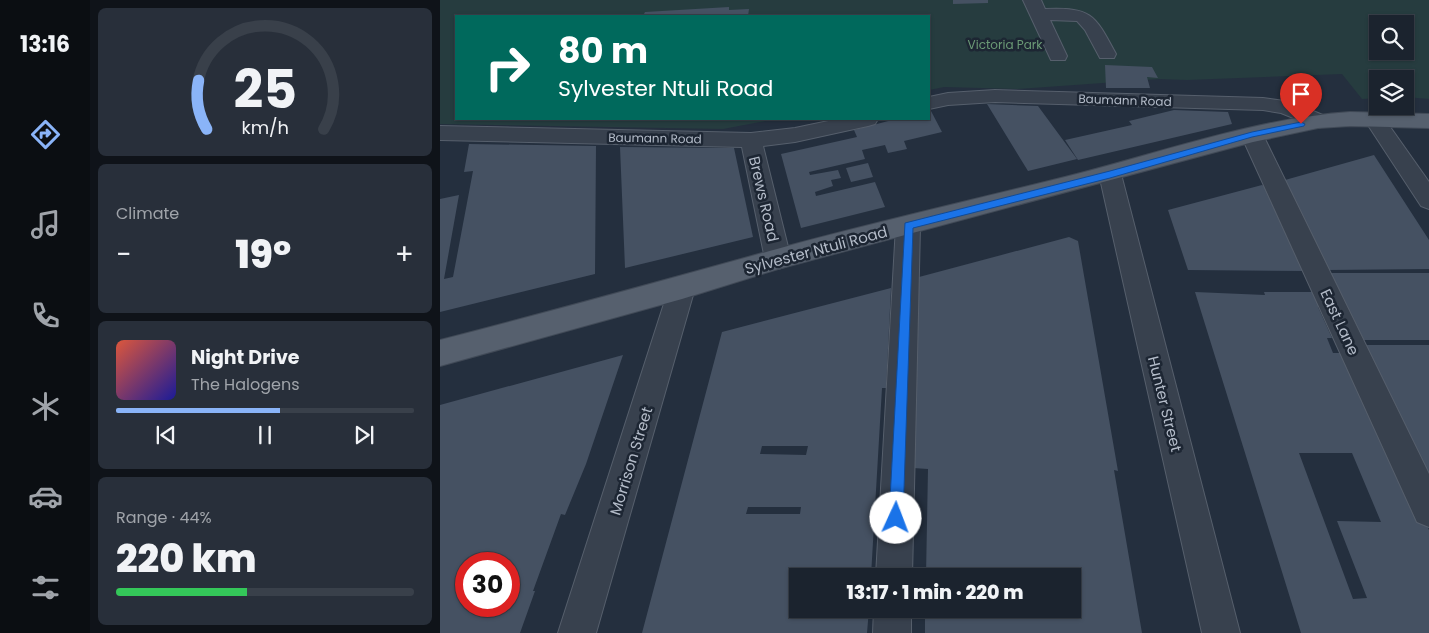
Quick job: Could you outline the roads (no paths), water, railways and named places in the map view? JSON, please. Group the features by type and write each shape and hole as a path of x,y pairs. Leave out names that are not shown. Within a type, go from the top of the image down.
{"main road":[{"name":"Sylvester Ntuli Road","path":"440,353 682,288 778,259 1110,174 1252,134 1318,121 1374,119 1429,121"}],"street":[{"path":"1036,7 1083,16 1089,22 1107,54"},
{"path":"1036,7 1058,56"},
{"name":"Baumann Road","path":"930,103 948,99 995,96 1263,104 1285,107 1318,121"},
{"path":"1374,119 1429,200"},
{"name":"Baumann Road","path":"440,133 605,128 751,140 795,135 863,120"},
{"name":"East Lane","path":"1252,134 1429,510"},
{"name":"Brews Road","path":"751,140 778,259"},
{"name":"Hunter Street","path":"1110,174 1221,633"},
{"path":"894,568 908,226"},
{"name":"Morrison Street","path":"577,633 682,288"},
{"path":"892,633 893,618"}],"park label":[{"name":"Victoria Park","path":"1005,44"}]}
